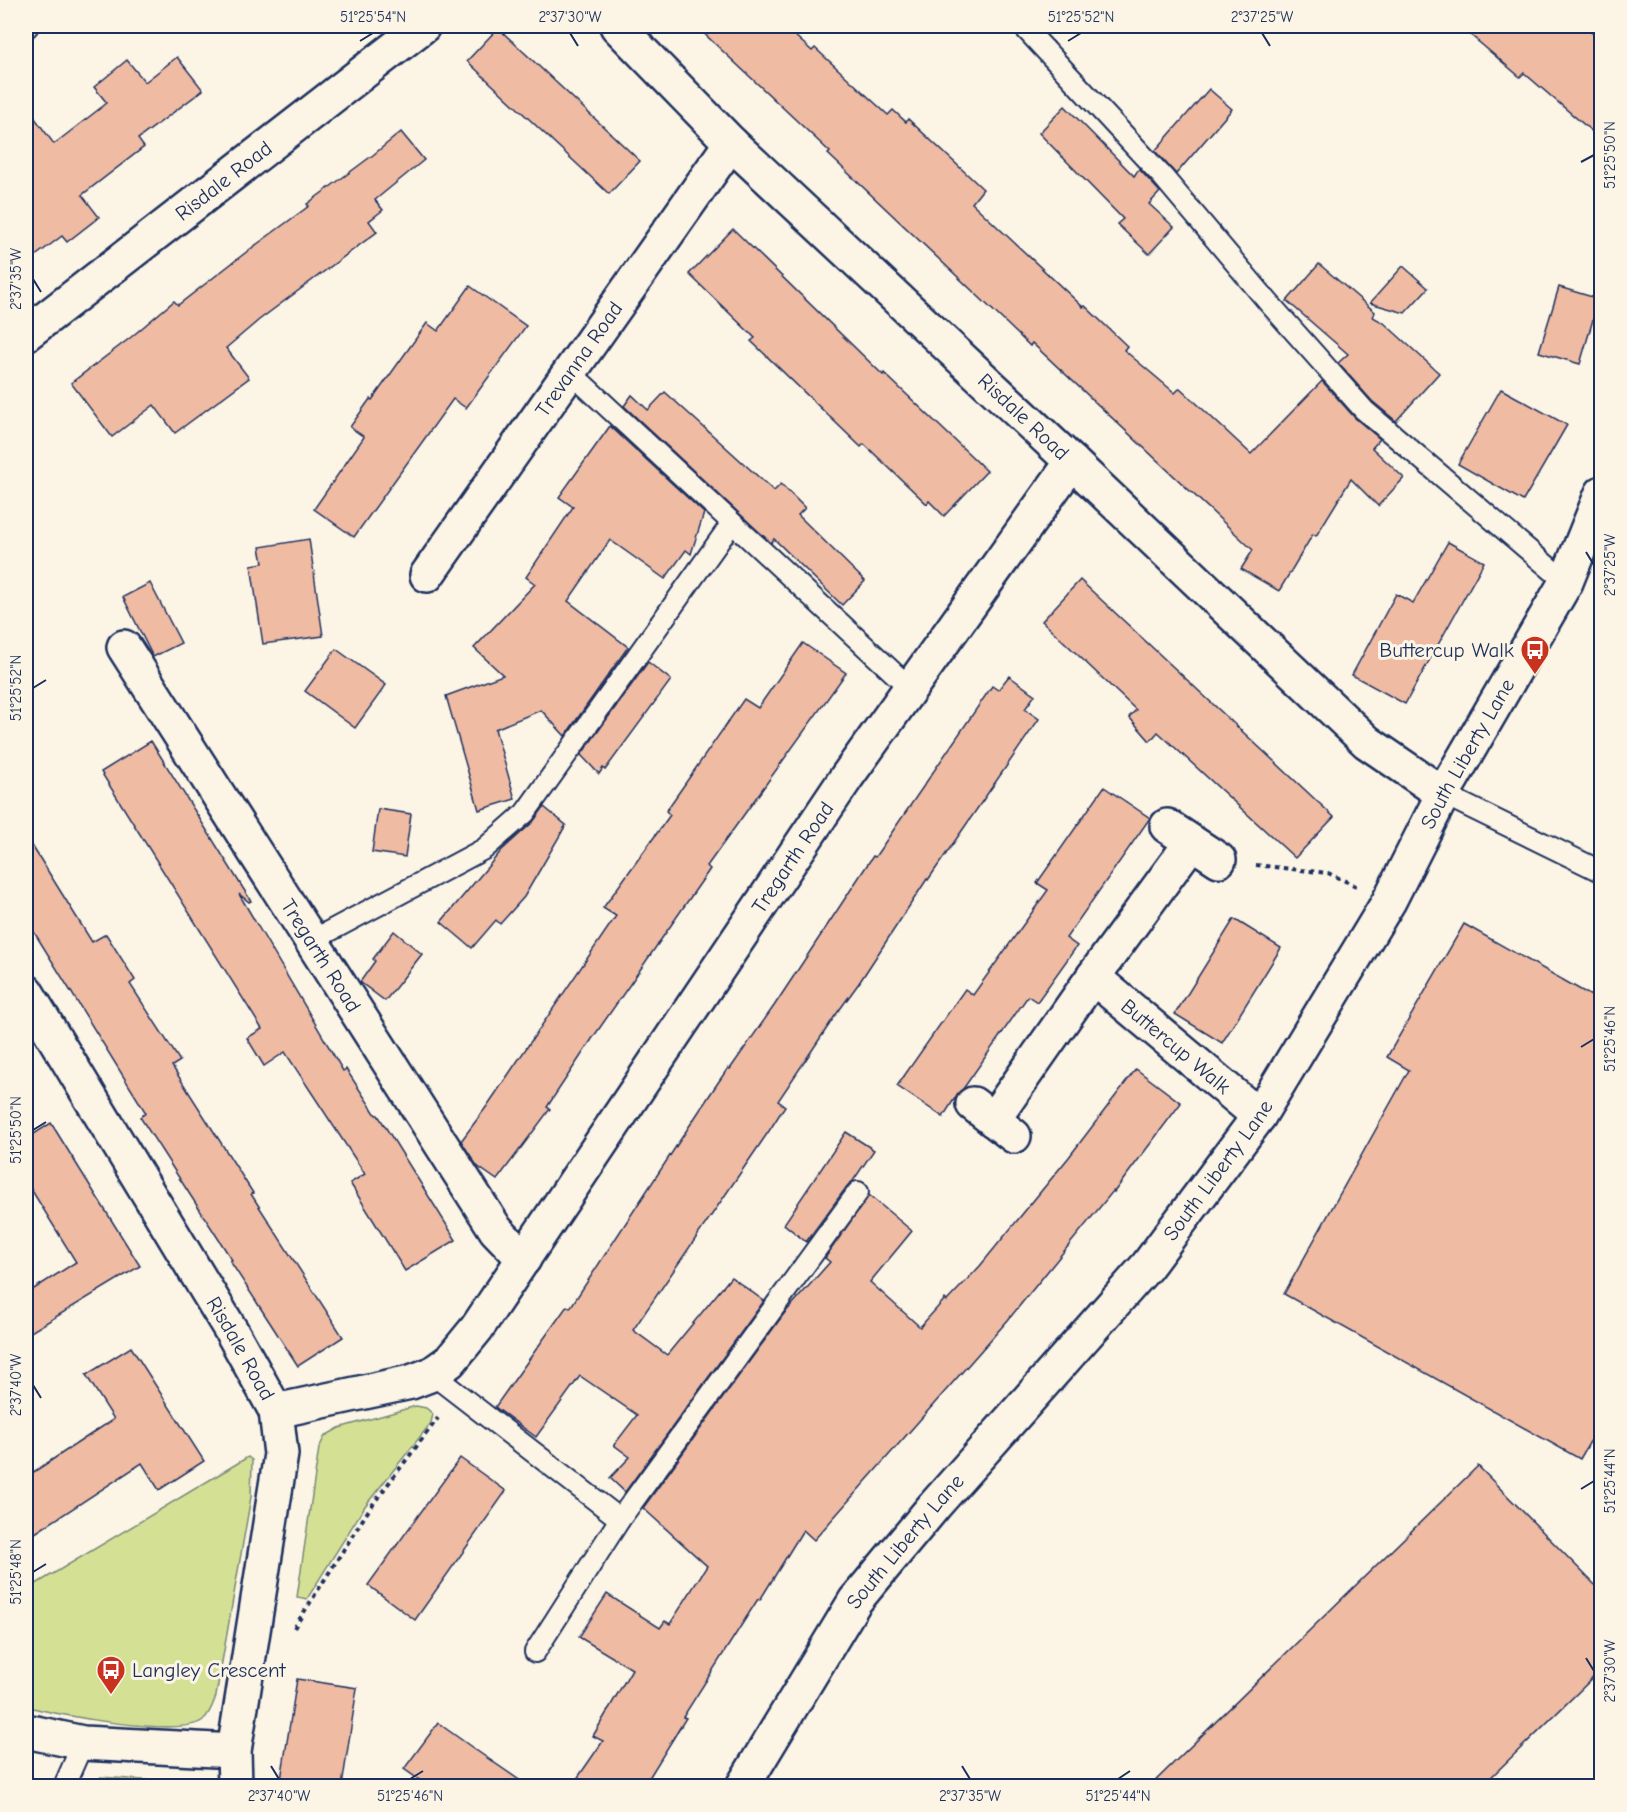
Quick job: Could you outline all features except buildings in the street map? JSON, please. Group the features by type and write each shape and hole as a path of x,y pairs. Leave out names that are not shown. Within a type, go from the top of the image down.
{"street":[{"name":"Risdale Road","path":"26,334 423,26"},
{"name":"Risdale Road","path":"617,26 731,143 1367,742 1443,794"},
{"name":"Trevanna Road","path":"427,575 731,143"},
{"name":"Tregarth Road","path":"276,1412 411,1382 444,1384 450,1361 477,1328 524,1259 840,787 1072,462"},
{"name":"South Liberty Lane","path":"743,1786 855,1601 935,1505 1147,1266 1259,1116 1389,902 1443,794 1566,582 1602,493"},
{"name":"Tregarth Road","path":"124,647 496,1230 524,1259"},
{"path":"993,1120 1093,976 1179,835 1219,860"},
{"name":"Buttercup Walk","path":"1093,976 1259,1116"},
{"name":"Risdale Road","path":"26,992 226,1322 276,1412 281,1454 234,1751 234,1786"},
{"path":"26,1731 83,1743 234,1751"}],"lane":[{"path":"1023,26 1162,177 1364,410 1566,582"},
{"path":"570,372 910,688"},
{"path":"311,941 484,849 525,813 732,523"},
{"path":"1443,794 1602,872"},
{"path":"535,1652 620,1519 858,1192"},
{"path":"444,1384 620,1519"},
{"path":"64,1786 83,1743"}],"path":[{"path":"1219,860 1328,873 1389,902"},
{"path":"294,1628 370,1508 444,1384"}],"green space":[{"path":"416,1406 426,1408 433,1414 431,1423 365,1506 307,1599 297,1597 319,1448 325,1436 339,1428"},
{"path":"248,1457 252,1460 251,1497 216,1696 205,1718 190,1725 145,1726 63,1715 26,1706 26,1590"},
{"path":"100,1777 158,1781 185,1780 193,1786 114,1786"}],"place":[{"name":"Buttercup Walk","path":"1535,676"},
{"name":"Langley Crescent","path":"111,1696"}]}
